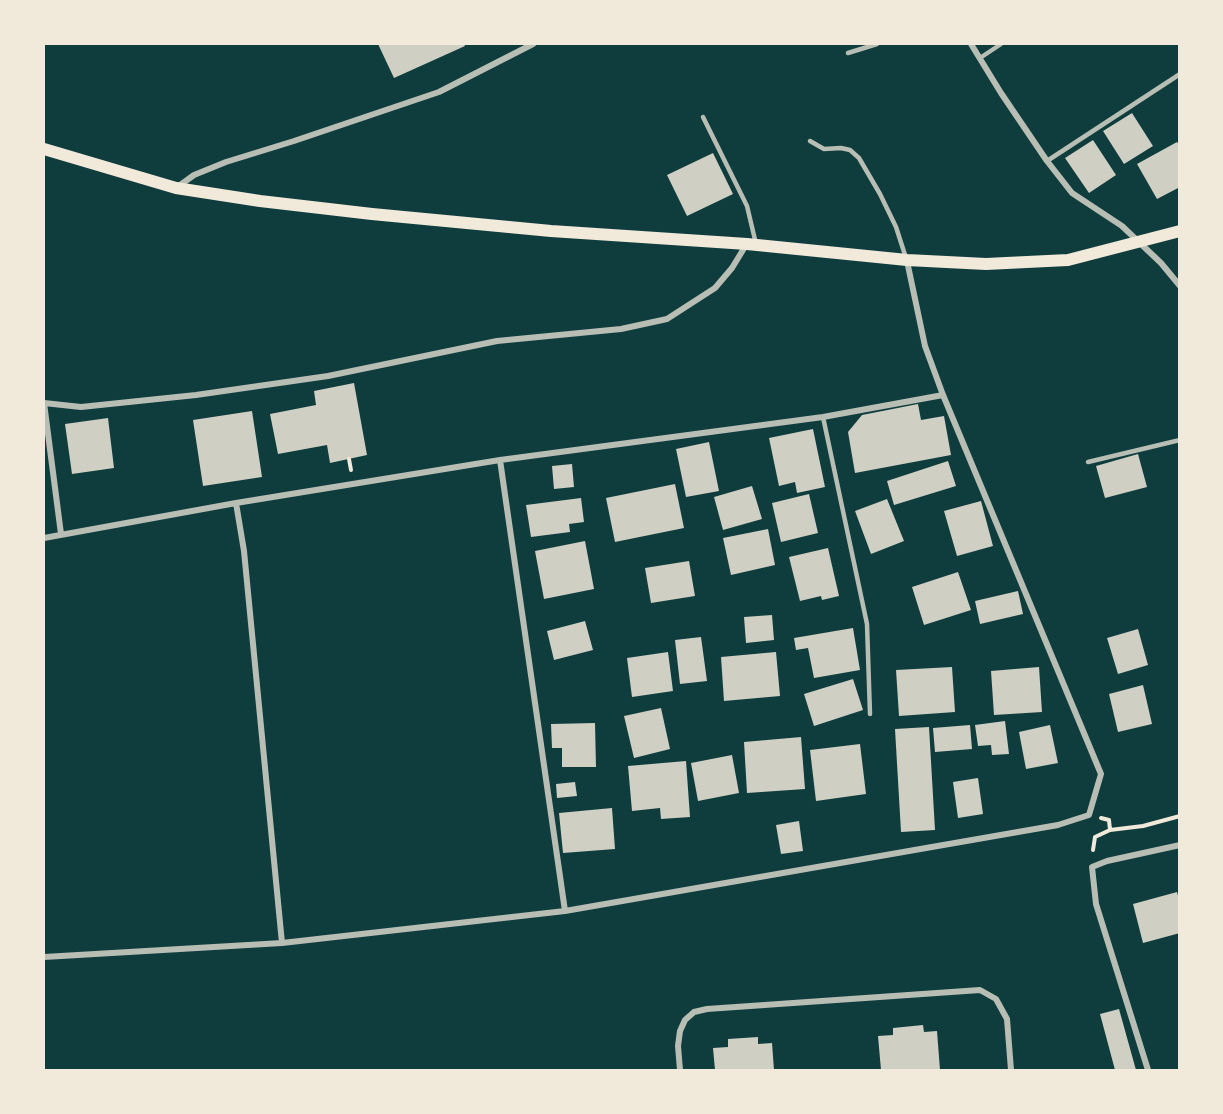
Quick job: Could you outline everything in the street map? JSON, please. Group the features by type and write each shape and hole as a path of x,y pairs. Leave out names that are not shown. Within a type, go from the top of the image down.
{"main road":[{"path":"44,149 176,188 260,201 551,231 752,245 907,260 986,264 1068,260 1179,231"}],"street":[{"path":"176,188 194,176 226,162 439,92 533,44"},
{"path":"971,44 1047,161 1072,192 1122,226 1161,263 1179,286"},
{"path":"61,534 44,403 81,407 196,395 328,376 497,340 621,329 667,319 715,288 752,245"},
{"path":"44,957 282,943 565,911 1058,825 1089,815 1101,774 943,395 925,346 907,260"},
{"path":"44,538 236,503 500,460 823,417 943,395"},
{"path":"500,460 565,911"},
{"path":"236,503 244,551 282,943"},
{"path":"1148,1071 1095,904 1092,867 1107,861 1179,845"},
{"path":"680,1071 678,1046 680,1031 685,1020 694,1012 707,1009 980,990 996,999 1007,1019 1011,1071"}],"lane":[{"path":"848,53 877,44"},
{"path":"980,58 1001,44"},
{"path":"1047,161 1179,74"},
{"path":"703,117 747,206 752,245"},
{"path":"810,141 824,149 850,150 859,158 896,227 907,260"},
{"path":"823,417 867,624 870,714"},
{"path":"1088,462 1179,440"}],"path":[{"path":"1089,815 1109,819 1110,830"},
{"path":"1092,867 1095,837 1110,830 1143,826 1179,816"}],"building":[{"path":"378,44 464,44 465,46 394,78"},
{"path":"1132,113 1153,146 1124,164 1103,131"},
{"path":"1093,140 1116,175 1089,193 1065,158"},
{"path":"1177,142 1180,146 1180,187 1157,199 1137,164"},
{"path":"713,153 733,194 687,216 667,175"},
{"path":"354,383 367,455 330,463 327,445 278,454 270,414 316,405 314,391"},
{"path":"918,404 921,420 944,416 951,455 855,473 848,432 862,415"},
{"path":"252,411 262,477 203,486 193,420"},
{"path":"108,418 114,468 72,474 65,424"},
{"path":"813,429 825,487 797,493 795,482 779,486 769,438"},
{"path":"709,442 719,491 686,497 676,449"},
{"path":"1138,454 1147,487 1105,498 1096,466"},
{"path":"948,461 956,486 894,505 887,481"},
{"path":"572,464 574,487 554,489 552,466"},
{"path":"675,484 684,528 615,542 606,498"},
{"path":"752,486 762,519 723,530 714,497"},
{"path":"809,494 818,533 781,542 772,503"},
{"path":"581,498 584,522 569,524 570,532 531,537 526,505"},
{"path":"887,499 904,541 871,554 855,511"},
{"path":"981,501 993,546 957,556 944,511"},
{"path":"768,529 775,565 731,575 723,538"},
{"path":"585,541 594,589 544,599 535,551"},
{"path":"828,548 839,596 822,600 821,596 800,601 789,557"},
{"path":"689,561 695,596 651,603 645,568"},
{"path":"958,572 971,610 924,625 912,587"},
{"path":"1018,591 1023,614 980,624 975,601"},
{"path":"772,615 774,640 746,643 744,617"},
{"path":"585,621 593,650 554,660 547,631"},
{"path":"853,628 860,670 814,678 808,648 796,650 794,638"},
{"path":"1138,629 1148,665 1118,674 1107,638"},
{"path":"701,637 707,681 680,684 675,640"},
{"path":"668,652 673,691 632,697 627,658"},
{"path":"776,652 780,696 724,701 721,657"},
{"path":"952,667 955,712 899,716 896,670"},
{"path":"1039,667 1042,712 994,715 991,671"},
{"path":"853,679 863,710 814,726 804,694"},
{"path":"1143,685 1152,724 1118,732 1109,694"},
{"path":"661,708 670,749 634,758 624,716"},
{"path":"1005,721 1009,754 992,755 991,745 978,746 975,725"},
{"path":"595,723 596,767 562,767 562,748 552,748 551,724"},
{"path":"970,725 972,749 935,752 933,728"},
{"path":"1050,725 1058,763 1026,769 1019,732"},
{"path":"929,727 935,830 901,832 895,729"},
{"path":"801,737 805,789 747,793 744,742"},
{"path":"860,744 866,794 816,801 810,750"},
{"path":"732,755 739,793 698,801 691,763"},
{"path":"686,761 690,817 661,819 660,808 632,811 628,766"},
{"path":"978,778 983,814 958,818 953,782"},
{"path":"575,782 577,796 557,798 556,784"},
{"path":"612,808 615,849 563,853 559,813"},
{"path":"799,821 803,851 781,854 776,825"},
{"path":"1177,892 1180,903 1180,933 1143,943 1133,904"},
{"path":"1119,1009 1136,1070 1115,1070 1100,1014"},
{"path":"923,1025 924,1032 937,1031 940,1070 881,1070 878,1036 893,1035 893,1028"},
{"path":"758,1037 758,1044 772,1043 774,1070 715,1070 713,1048 728,1047 728,1039"}]}
